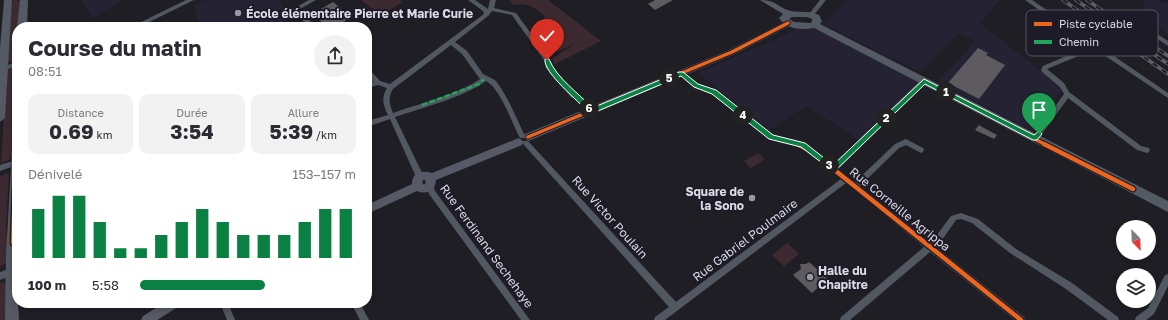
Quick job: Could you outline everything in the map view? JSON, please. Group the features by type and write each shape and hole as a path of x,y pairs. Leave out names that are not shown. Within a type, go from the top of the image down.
{"main road":[{"path":"0,118 8,0"},
{"path":"22,22 24,0"},
{"path":"764,0 789,19 816,25 1035,139 1168,206"},
{"path":"789,19 812,15 816,17 816,25"},
{"path":"12,249 10,273 12,320"}],"street":[{"path":"145,22 191,0"},
{"path":"308,22 294,10 313,0"},
{"path":"473,1 492,0 489,11 391,88 387,93 386,104 419,182 423,188 430,182 523,137 591,111 732,52 789,19"},
{"path":"812,15 823,0"},
{"path":"1028,0 1043,10"},
{"path":"473,1 489,11 514,14 547,60 548,66 573,94 591,111"},
{"path":"1158,37 1168,44"},
{"name":"Rue Victor Poulain","path":"451,42 465,51 479,76 492,82 496,87 523,137 675,307"},
{"path":"1072,56 1045,68 1044,70 1062,85 1067,94 1139,148 1147,150"},
{"path":"1110,56 1168,96"},
{"path":"3,69 12,66"},
{"name":"Rue Corneille Agrippa","path":"681,73 696,86 714,92 771,137 803,145 856,186 1021,320"},
{"path":"372,77 378,83 391,88"},
{"path":"372,122 479,84 484,79"},
{"path":"834,169 924,81"},
{"path":"372,85 378,83"},
{"path":"1035,139 1067,94"},
{"name":"Rue Corneille Agrippa","path":"856,186 897,146 906,142 921,150"},
{"path":"0,168 12,164"},
{"name":"Rue Gabriel Poulmaire","path":"658,320 847,179"},
{"path":"372,207 419,182"},
{"name":"Rue Ferdinand Sechehaye","path":"430,182 437,198 526,320"},
{"path":"844,320 929,246 937,241 954,218 961,216 975,221 1013,251 1069,286 1115,320"},
{"path":"1139,320 1150,311 1168,278"},
{"path":"148,320 166,308"},
{"path":"226,308 231,320"},
{"path":"358,308 365,320"}],"shaded area":[{"path":"81,0 122,0 93,18"},
{"name":"École élémentaire Pierre et Marie Curie","path":"205,0 278,0 284,6 279,11 289,22 198,22 194,5"},
{"path":"361,0 399,0 403,2 381,15"},
{"path":"510,0 548,0 601,41 555,64 552,59 576,43 557,52 549,44 565,35 543,22 545,16 534,8 523,4 513,5"},
{"path":"847,0 1000,0 980,23 1063,89 1035,132 938,82 975,41 959,33 920,72 823,24"},
{"path":"1145,0 1157,0 1168,4 1168,34 1158,27 1158,10 1142,10"},
{"path":"12,1 21,1 18,22 12,22 12,62 7,63"},
{"path":"801,28 818,30 921,83 859,140 806,106 769,130 698,73"},
{"path":"12,68 12,156 9,160 2,163 1,162 7,70"},
{"path":"758,153 765,159 751,168 744,161"},
{"path":"6,173 9,174 6,230 8,245 7,262 0,267 0,177"},
{"path":"787,243 799,254 784,266 772,255"},
{"path":"0,283 6,283 6,320 0,320"}],"building":[{"path":"655,0 673,0 655,10 648,4"},
{"path":"333,2 352,17 343,22 322,22 312,14"},
{"path":"978,48 988,53 986,55 1005,65 979,99 948,83"},
{"path":"979,125 997,135 994,139 975,130"},
{"name":"Halle du Chapitre","path":"809,262 828,279 812,293 793,275 801,269 800,264 806,264"}],"railway":[{"path":"1063,0 1077,10"},
{"path":"1076,0 1090,10"},
{"path":"1087,0 1101,10"},
{"path":"1158,49 1168,56"},
{"path":"1142,56 1168,74"},
{"path":"1156,56 1168,64"}],"marked path":[{"path":"422,105 479,84 484,79"}],"cycle path":[{"path":"528,137 732,52 788,23"},
{"path":"681,73 696,86 714,92 771,137 795,143 811,151 1021,320"},
{"path":"1035,139 1133,189"}],"place":[{"name":"École élémentaire Pierre et Marie Curie","path":"238,13"},
{"name":"Square de la Sono","path":"752,198"},
{"name":"Halle du Chapitre","path":"810,277"}],"route":[{"path":"547,60 548,66 573,94 591,111 681,73 696,86 714,92 771,137 776,140 794,142 803,145 834,169 924,81 1035,139 1039,134"}]}
